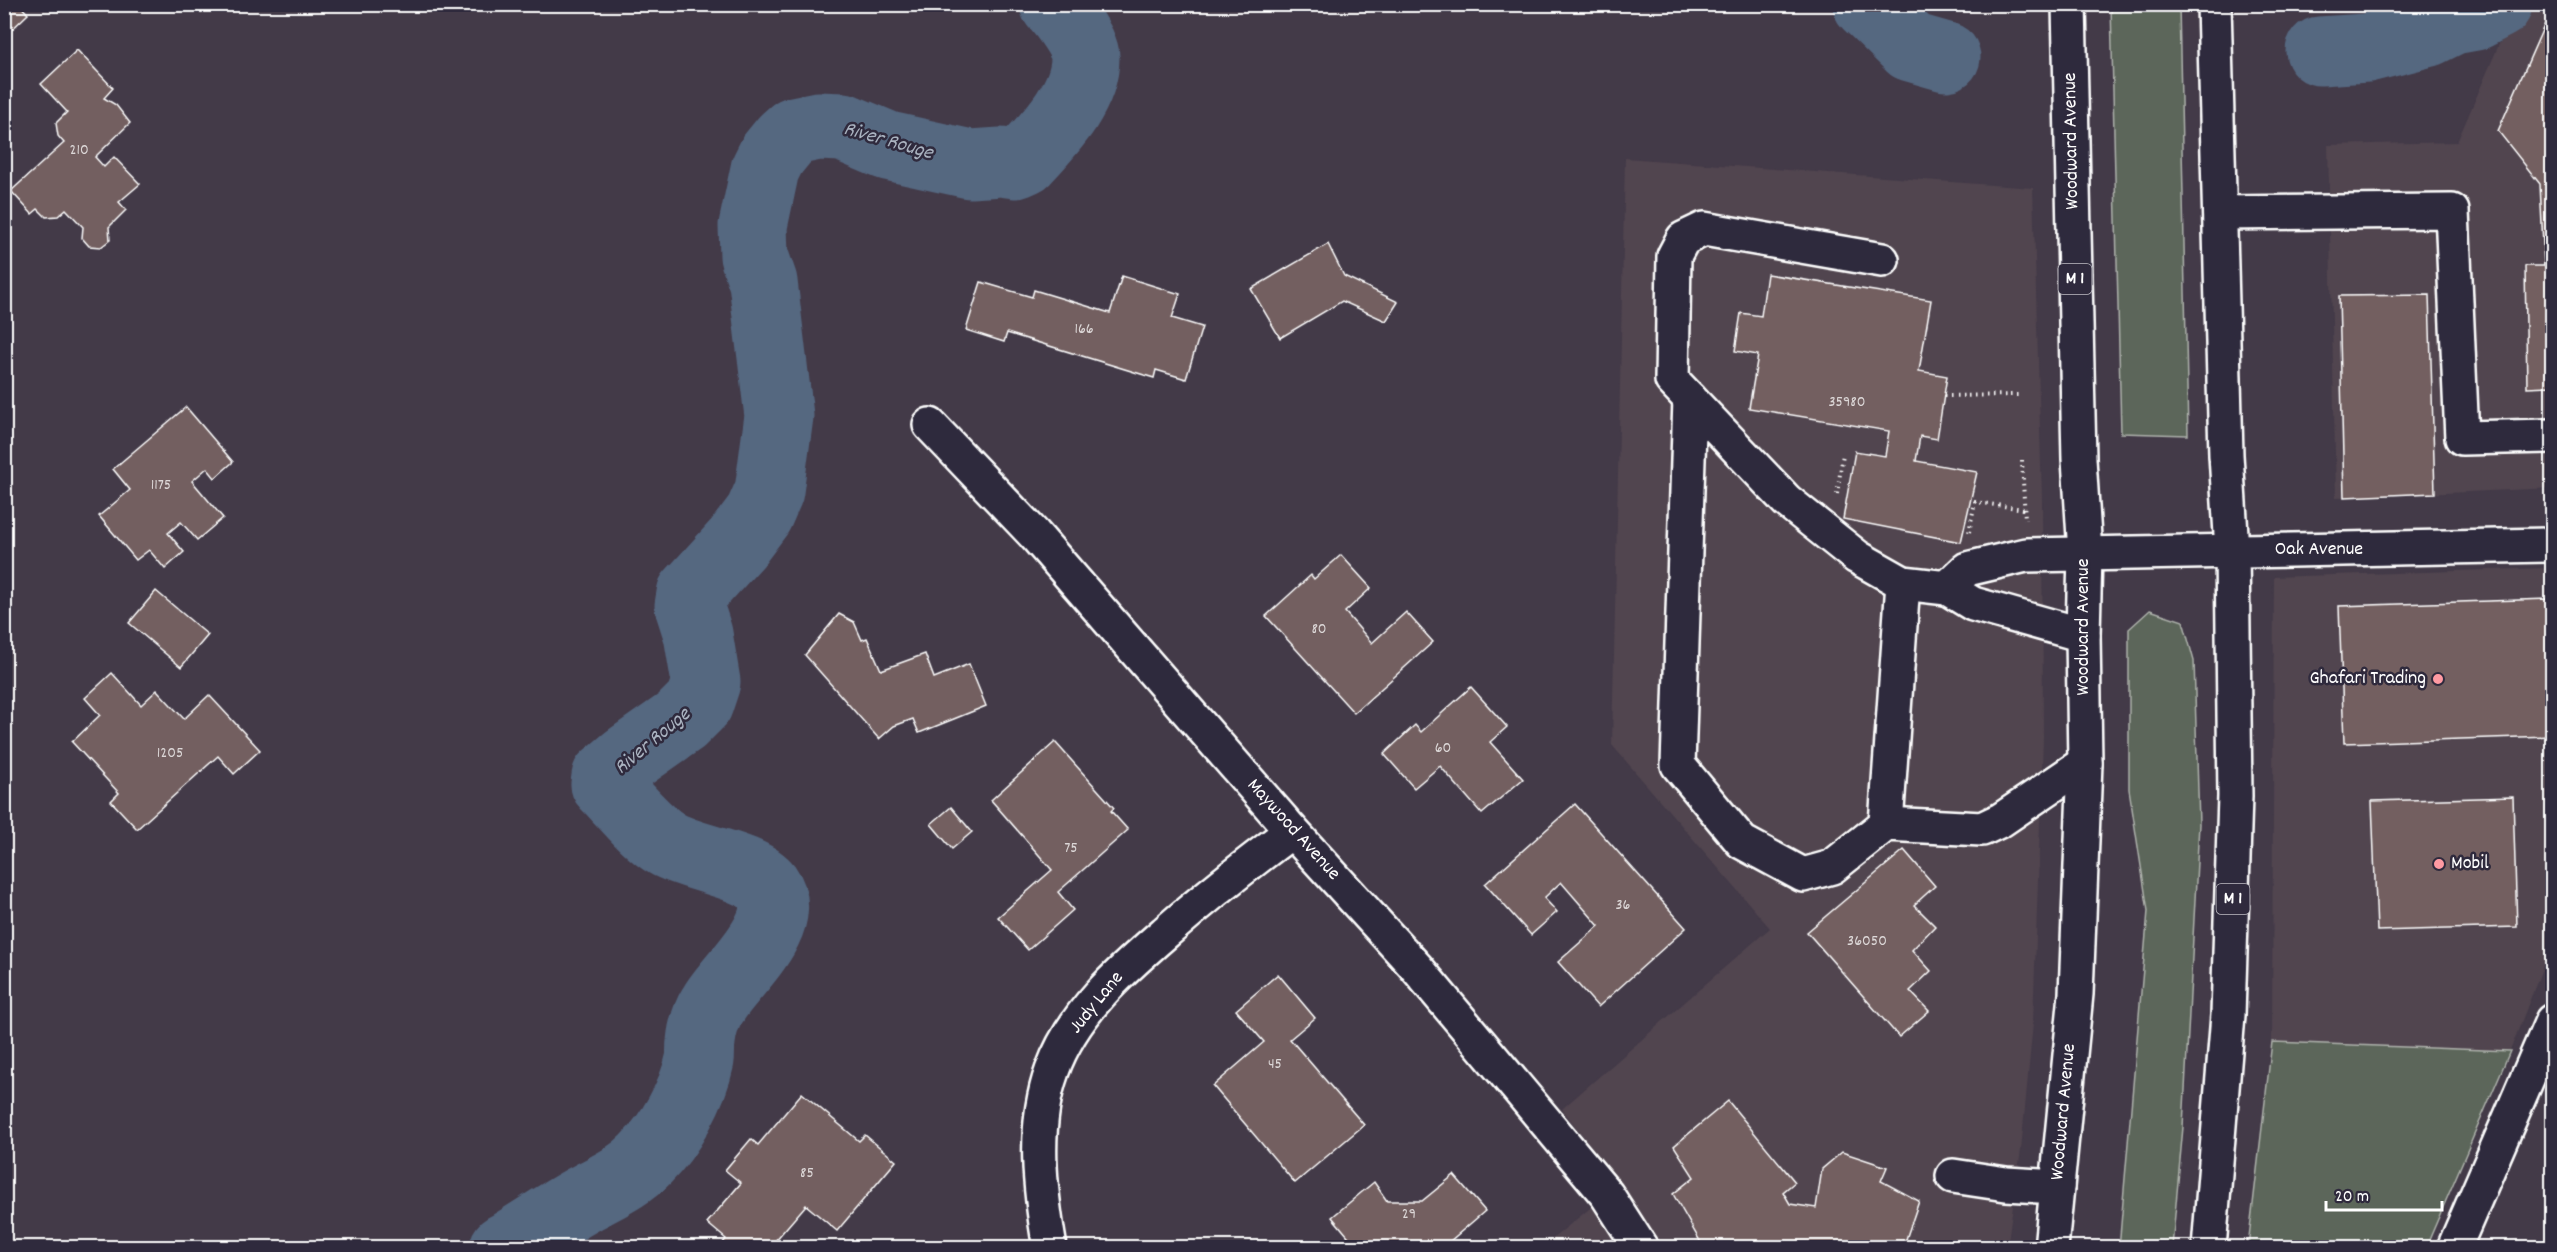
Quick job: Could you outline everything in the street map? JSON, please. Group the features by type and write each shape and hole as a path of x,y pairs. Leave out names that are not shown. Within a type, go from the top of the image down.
{"main road":[{"name":"Woodward Avenue","path":"2051,1248 2076,994 2085,763 2083,635 2085,553 2079,459 2069,4"},
{"name":"M 1","path":"2209,1248 2221,1115 2232,919 2235,796 2232,550 2226,455 2214,4"},
{"path":"2220,213 2452,211 2462,438 2553,436"},
{"path":"1882,260 1704,229 1683,239 1674,256 1672,380 1787,501 1857,557 1903,583 1947,588 1973,604 2083,635"},
{"path":"1690,399 1678,765 1742,842 1803,874 1832,867 1886,824 1982,829 2001,820 2085,763"},
{"name":"Maywood Avenue","path":"930,425 1034,534 1502,1068 1606,1195 1641,1248"},
{"name":"Oak Avenue","path":"1947,588 1967,569 2026,555 2553,545"},
{"path":"1886,824 1903,583"},
{"name":"Judy Lane","path":"1050,1248 1042,1186 1041,1131 1052,1071 1066,1041 1083,1014 1106,986 1132,961 1236,873 1292,831"},
{"path":"2459,1246 2553,1021"},
{"path":"1953,1176 2006,1184 2057,1187"}],"path":[{"path":"1944,396 2018,394"},
{"path":"1837,496 1843,454"},
{"path":"2022,460 2026,529"},
{"path":"1969,534 1975,502 2024,509"}],"shaded area":[{"path":"2516,5 2552,5 2552,488 2336,498 2328,145 2457,142"},
{"path":"1625,158 2033,188 2042,499 2043,738 2033,1023 2021,1150 2007,1247 1541,1248 1620,1184 1562,1109 1770,928 1612,745"},
{"path":"2552,568 2552,943 2510,1051 2272,1042 2274,577"}],"green space":[{"path":"2111,5 2179,5 2188,435 2121,433"},
{"path":"2150,610 2183,621 2194,661 2199,824 2183,1127 2172,1247 2119,1248 2148,911 2129,789 2129,629"},
{"path":"2272,1042 2510,1051 2426,1247 2248,1247"}],"building":[{"path":"4,4 19,4 28,14 4,37"},
{"path":"2552,15 2552,386 2527,387 2525,266 2544,266 2540,184 2498,131 2547,19"},
{"path":"77,50 113,88 104,98 116,105 130,123 95,157 104,167 114,157 140,184 119,202 126,210 109,227 110,240 101,247 89,246 82,238 83,227 66,209 58,216 46,217 38,209 32,214 11,191 64,143 58,136 56,123 67,112 41,84"},
{"path":"1328,244 1344,276 1398,302 1386,321 1342,301 1280,338 1251,289"},
{"path":"1767,274 1931,300 1919,371 1947,376 1937,439 1920,436 1916,461 1977,472 1961,542 1843,519 1855,451 1885,456 1889,431 1749,408 1758,355 1735,351 1741,313 1761,316"},
{"path":"1122,276 1180,294 1172,318 1202,327 1186,379 1156,370 1154,378 1007,333 1004,342 966,330 981,282 1032,297 1034,290 1110,313"},
{"path":"2429,295 2435,493 2344,497 2339,296"},
{"path":"186,407 233,462 215,478 207,468 192,481 223,518 197,540 181,522 168,533 184,552 165,569 149,550 136,560 99,516 130,490 113,469"},
{"path":"1341,555 1371,588 1345,612 1372,643 1406,612 1433,642 1354,713 1266,616 1311,575 1314,579"},
{"path":"156,591 208,635 181,667 129,623"},
{"path":"2552,599 2552,736 2344,743 2339,606"},
{"path":"839,614 854,622 862,640 867,638 881,670 925,654 934,678 969,664 986,706 919,733 913,719 894,726 879,739 805,655"},
{"path":"112,673 141,705 157,690 184,719 209,695 260,750 234,774 218,756 137,829 111,801 119,793 72,742 100,715 85,698"},
{"path":"1471,687 1507,727 1490,742 1523,779 1482,814 1440,766 1414,788 1384,754 1415,725 1421,732"},
{"path":"1055,742 1114,808 1111,811 1128,830 1058,892 1073,910 1028,950 998,917 1052,870 991,800"},
{"path":"2513,797 2517,927 2377,931 2372,801"},
{"path":"1575,804 1686,928 1598,1007 1558,962 1599,926 1561,882 1544,898 1557,912 1531,935 1485,884"},
{"path":"951,807 972,832 952,849 931,824"},
{"path":"1904,850 1935,886 1914,905 1935,926 1912,950 1931,971 1910,991 1929,1011 1899,1037 1807,932"},
{"path":"1278,974 1315,1018 1290,1039 1364,1125 1295,1183 1213,1086 1264,1042 1236,1010"},
{"path":"802,1093 859,1141 865,1135 896,1161 837,1231 806,1205 769,1248 719,1248 726,1239 707,1223 741,1183 725,1170 751,1139 758,1145"},
{"path":"1728,1101 1795,1182 1783,1192 1790,1204 1816,1208 1822,1169 1842,1152 1887,1167 1881,1181 1919,1201 1903,1248 1704,1248 1673,1194 1694,1177 1674,1146"},
{"path":"1454,1175 1485,1211 1442,1248 1358,1248 1332,1217 1374,1182 1387,1201 1422,1201"}],"waterway":[{"name":"River Rouge","path":"504,1248 624,1177 639,1166 664,1138 679,1113 697,1073 702,1032 709,1011 757,948 767,932 772,916 773,901 767,886 759,879 667,844 642,824 605,784 606,777 627,759 681,721 699,703 706,682 698,634 689,606 691,594 738,542 759,514 769,491 779,416 763,282 754,256 753,226 765,169 772,155 794,131 818,126 843,127 888,146 970,164 1001,162 1016,164 1025,160 1065,113 1080,85 1084,71 1084,50 1073,29 1054,4"},
{"name":"River Rouge","path":"1867,4 1911,47 1946,57"},
{"name":"River Rouge","path":"2320,51 2367,48 2429,32 2453,20 2475,16 2498,4"}],"place":[{"name":"Ghafari Trading","path":"2438,679"},
{"name":"Mobil","path":"2439,864"}]}
